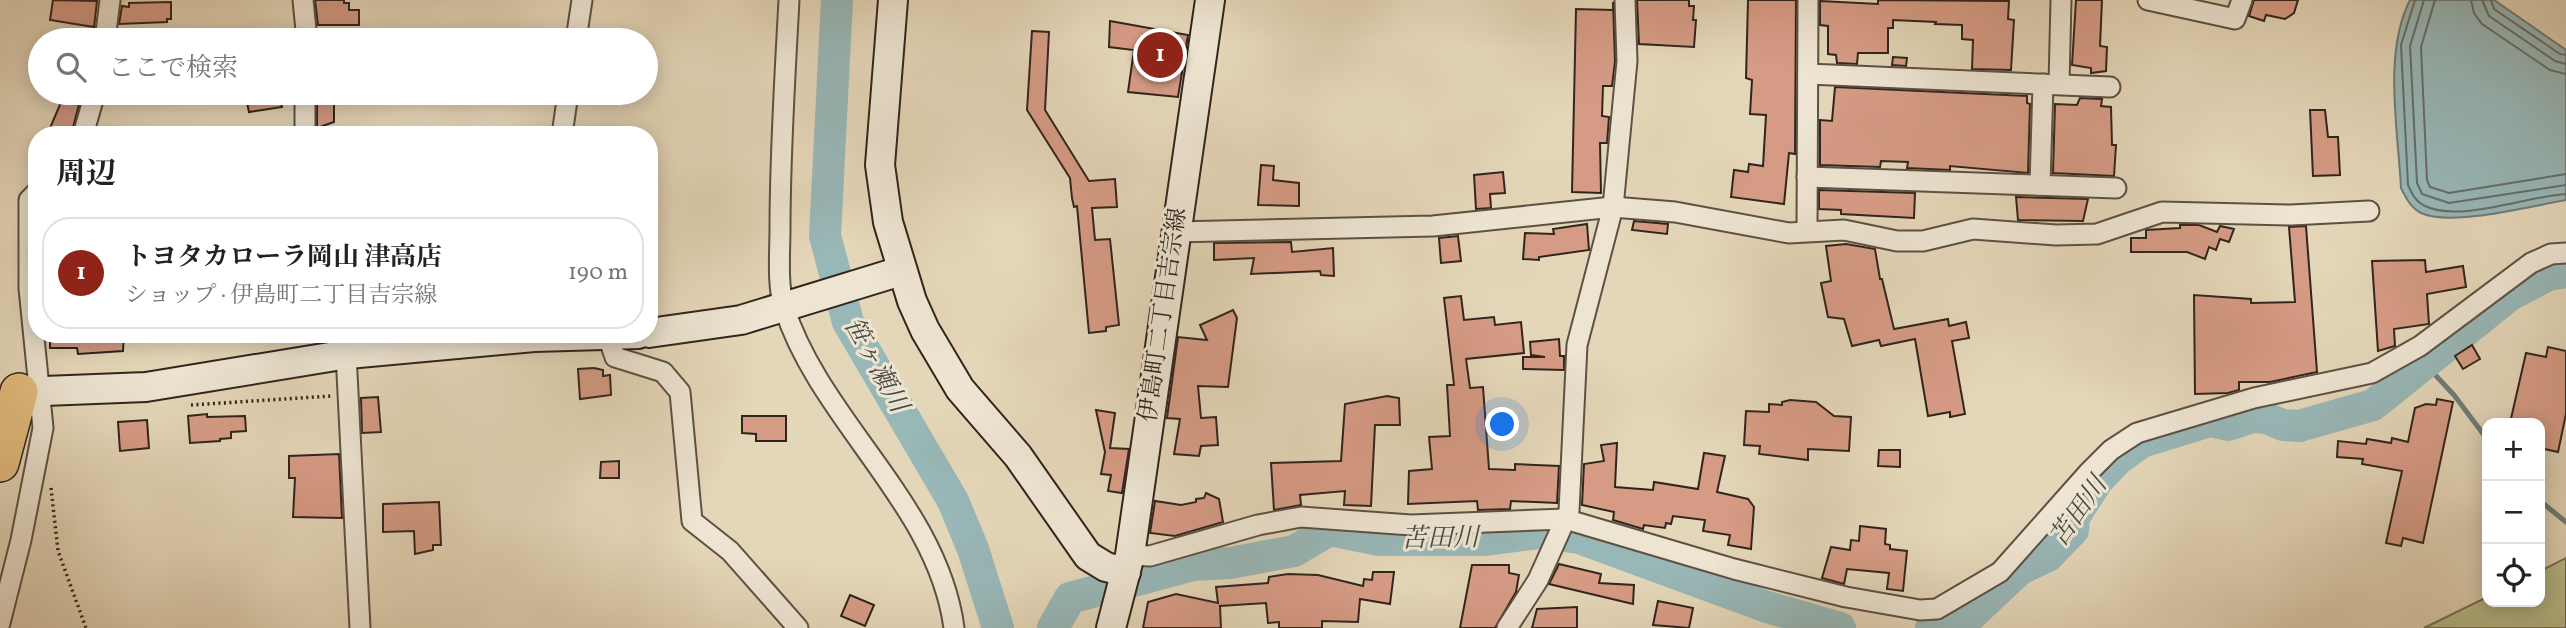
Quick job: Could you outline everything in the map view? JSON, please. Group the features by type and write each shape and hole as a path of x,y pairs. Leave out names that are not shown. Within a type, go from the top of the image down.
{"highway":[{"path":"0,463 19,391"}],"street":[{"path":"106,28 110,0"},
{"path":"303,0 306,28"},
{"path":"578,28 582,0"},
{"path":"789,0 780,205 787,305 804,351 858,439 893,486 934,559 949,594 954,628"},
{"path":"893,0 880,165 892,274 960,389 1018,456 1088,556 1125,575 1150,556 1258,525 1301,517 1411,525 1564,522 1833,594 1920,610 1937,609 2000,572 2096,465 2111,450 2137,433 2254,398 2372,373 2420,346 2531,264 2551,254 2566,253"},
{"name":"伊島町二丁目吉宗線","path":"1111,628 1125,575 1210,0"},
{"path":"1507,628 1538,580 1548,551 1569,511 1577,345 1613,206 1627,61 1625,0"},
{"path":"1807,231 1808,0"},
{"path":"2040,185 2062,0"},
{"path":"2148,0 2235,19 2242,0"},
{"path":"1808,74 2110,87"},
{"path":"85,126 91,105"},
{"path":"305,105 305,126"},
{"path":"563,126 566,105"},
{"path":"1807,177 2116,187"},
{"path":"1176,232 1433,226 1613,206 1675,212 1789,233 1844,230 1897,242 1923,241 1973,229 2056,235 2097,234 2162,212 2291,215 2369,211"},
{"path":"658,332 741,320 892,274"},
{"path":"0,623 21,540 43,428 19,391 28,298"},
{"path":"19,391 146,387 346,344 373,343"},
{"path":"618,343 615,357 663,372 680,393 692,521 730,551 799,628"},
{"path":"346,344 360,628"}],"path":[{"path":"186,405 350,395"},
{"path":"50,485 58,551 86,628"}],"green space":[{"path":"2566,558 2566,628 2424,628 2482,599 2482,607 2545,607 2545,568"}],"water":[{"path":"2410,0 2494,0 2566,50 2566,200 2492,214 2451,218 2421,213 2409,202 2401,188 2394,67 2402,21"}],"building":[{"path":"53,0 97,1 94,27 50,20"},
{"path":"315,0 344,0 344,3 349,3 349,10 359,10 359,25 318,25"},
{"path":"1637,0 1689,0 1689,6 1694,6 1693,20 1696,20 1694,47 1639,44"},
{"path":"1748,0 1796,0 1795,154 1789,153 1784,204 1731,197 1734,170 1748,172 1749,164 1763,166 1766,115 1750,114 1752,80 1746,78"},
{"path":"1878,0 2009,1 2008,19 2014,20 2011,70 1972,69 1973,40 1962,39 1962,25 1893,20 1893,28 1888,28 1888,53 1858,53 1857,64 1837,63 1836,55 1828,54 1828,26 1820,25 1820,1 1878,4"},
{"path":"2076,0 2102,0 2100,46 2107,47 2106,71 2091,73 2091,68 2072,65"},
{"path":"2254,0 2298,0 2294,13 2285,19 2266,15 2264,21 2249,16"},
{"path":"171,2 171,19 167,19 167,22 119,24 122,6 129,7 129,3"},
{"path":"1613,2 1615,61 1612,86 1603,86 1602,116 1609,117 1607,143 1600,143 1601,193 1572,192 1576,9 1613,10"},
{"path":"1110,21 1188,35 1178,97 1128,92 1134,50 1109,47"},
{"path":"1032,31 1049,32 1045,110 1089,181 1115,179 1117,207 1092,208 1095,240 1110,239 1119,325 1106,327 1106,331 1089,333 1077,206 1074,207 1070,178 1027,110"},
{"path":"1893,57 1907,58 1906,66 1892,65"},
{"path":"1835,87 2027,96 2027,103 2030,104 2028,173 1950,166 1950,170 1907,168 1908,162 1881,161 1880,167 1820,165 1820,120 1832,121"},
{"path":"2080,98 2102,99 2101,106 2111,107 2112,145 2116,145 2114,176 2053,173 2055,104 2077,105"},
{"path":"60,105 79,105 73,126 51,126"},
{"path":"248,105 282,107 249,112"},
{"path":"317,105 334,105 334,122 317,126"},
{"path":"2310,110 2325,110 2328,137 2338,137 2340,175 2313,176"},
{"path":"1261,165 1274,166 1273,180 1299,183 1299,206 1258,205"},
{"path":"1503,172 1505,193 1490,194 1491,208 1476,209 1474,175"},
{"path":"1819,190 1915,193 1914,218 1841,214 1841,210 1819,209"},
{"path":"2016,197 2088,199 2083,221 2018,220"},
{"path":"1634,221 1668,224 1667,234 1632,230"},
{"path":"1587,224 1589,250 1539,257 1539,260 1523,259 1525,233 1554,234 1553,229"},
{"path":"2180,225 2199,225 2217,232 2220,226 2234,229 2229,242 2220,239 2216,250 2209,247 2205,259 2187,252 2131,252 2131,238 2146,238 2146,230 2180,228"},
{"path":"2306,226 2317,372 2270,382 2239,382 2239,390 2228,393 2195,394 2194,295 2251,299 2251,303 2295,302 2289,227"},
{"path":"1458,236 1461,261 1441,263 1439,238"},
{"path":"1291,242 1292,252 1333,248 1334,276 1321,275 1320,271 1251,274 1254,258 1214,260 1214,243"},
{"path":"1846,244 1875,249 1894,329 1948,319 1949,326 1966,322 1969,338 1952,341 1965,414 1950,417 1950,412 1928,416 1915,339 1881,346 1879,340 1852,346 1844,319 1828,317 1821,283 1831,281 1826,246"},
{"path":"2425,260 2426,272 2463,266 2466,287 2427,294 2429,324 2394,329 2395,346 2378,351 2372,261"},
{"path":"1461,296 1464,320 1494,317 1495,325 1521,322 1524,353 1466,359 1470,388 1483,387 1489,469 1515,470 1515,464 1559,466 1557,503 1511,501 1510,509 1478,510 1477,501 1408,504 1409,471 1432,469 1429,437 1450,436 1447,385 1454,385 1444,298"},
{"path":"1233,310 1237,318 1228,387 1198,386 1201,418 1216,417 1218,445 1201,446 1199,456 1174,454 1180,419 1167,418 1178,337 1207,340 1200,325"},
{"path":"1559,339 1560,356 1564,356 1564,370 1523,369 1523,357 1545,357 1531,355 1530,342"},
{"path":"50,343 123,343 123,351 78,354 77,348 50,348"},
{"path":"2472,345 2480,359 2463,369 2455,356"},
{"path":"2548,347 2566,351 2566,414 2558,452 2545,449 2545,418 2511,418 2526,353 2546,357"},
{"path":"578,369 603,370 603,376 610,375 611,395 580,399"},
{"path":"1387,396 1399,398 1400,425 1375,425 1371,506 1344,505 1345,491 1300,495 1301,505 1274,510 1271,463 1341,461 1345,404"},
{"path":"378,397 381,432 362,433 361,398"},
{"path":"2437,399 2453,402 2423,543 2403,538 2401,546 2386,543 2402,471 2362,464 2363,459 2337,457 2338,441 2366,444 2367,439 2391,443 2392,438 2408,442 2415,408 2426,404 2436,405"},
{"path":"1782,402 1816,402 1834,416 1851,417 1849,451 1808,449 1808,460 1759,454 1760,446 1744,445 1746,411 1769,412 1769,404 1782,405"},
{"path":"1096,410 1115,413 1110,448 1129,449 1122,493 1108,491 1111,475 1101,474 1105,452"},
{"path":"207,414 207,417 245,416 246,431 231,432 231,438 220,441 190,443 188,416"},
{"path":"742,416 786,416 786,441 756,441 756,434 742,433"},
{"path":"147,420 149,448 120,451 118,422"},
{"path":"1617,443 1615,487 1653,490 1654,482 1698,489 1704,453 1725,456 1717,492 1748,499 1754,507 1751,549 1728,545 1730,535 1703,531 1705,520 1673,516 1671,524 1666,523 1665,528 1644,525 1643,529 1613,520 1614,512 1582,505 1584,464 1604,461 1601,445"},
{"path":"1879,450 1900,450 1900,467 1878,466"},
{"path":"339,454 342,518 293,517 295,478 289,478 289,456"},
{"path":"619,461 619,478 600,478 601,462"},
{"path":"1206,493 1219,499 1223,522 1175,536 1150,533 1155,501 1181,505 1196,502 1196,499 1204,498"},
{"path":"439,502 441,545 433,545 433,550 415,554 414,531 383,532 383,504"},
{"path":"1860,526 1886,529 1885,544 1890,545 1890,549 1907,551 1903,591 1887,589 1889,573 1847,569 1844,584 1822,578 1831,547 1850,550 1851,540 1859,541"},
{"path":"1559,564 1601,574 1599,583 1634,585 1633,604 1549,584"},
{"path":"1472,565 1509,565 1509,573 1519,575 1516,592 1495,628 1460,628"},
{"path":"1373,572 1394,572 1390,604 1360,599 1358,622 1322,621 1322,628 1279,628 1279,622 1268,623 1266,603 1220,606 1221,628 1143,628 1148,602 1176,594 1218,603 1216,587 1268,583 1269,577 1288,574 1318,575 1363,586 1364,579 1372,580"},
{"path":"850,595 874,605 865,626 841,616"},
{"path":"1658,601 1693,608 1689,628 1653,625"},
{"path":"1577,607 1577,628 1532,628 1537,609"}],"waterway":[{"name":"笹ヶ瀬川","path":"837,0 825,236 848,322 953,501 973,549 998,628"},
{"name":"苫田川","path":"1931,628 1971,615 2020,569 2048,556 2073,530 2074,517 2098,480 2118,459 2142,442 2210,421 2228,425 2252,417 2299,426 2373,405 2510,295 2548,275 2566,272"},
{"path":"2423,362 2454,395 2482,432"},
{"path":"2545,505 2566,522"},
{"name":"苫田川","path":"1053,628 1070,598 1193,565 1230,563 1294,551 1330,530 1379,540 1484,540 1540,533 1579,538 1767,607 1840,628"}],"place":[{"name":"トヨタカローラ岡山 津高店","path":"1160,55"}]}
